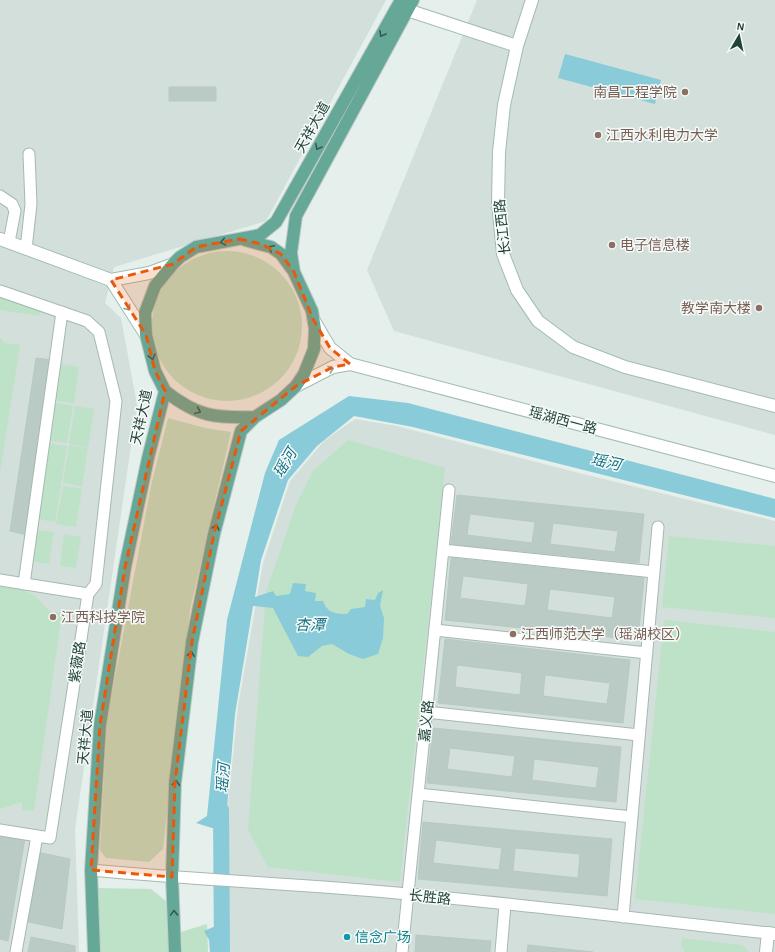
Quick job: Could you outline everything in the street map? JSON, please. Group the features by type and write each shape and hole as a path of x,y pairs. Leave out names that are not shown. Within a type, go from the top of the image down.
{"main road":[{"name":"天祥大道","path":"94,952 91,870 100,725 125,567 148,458 165,391 155,371 146,335 145,313 155,286 180,257 196,247 260,235 276,222 404,4"},
{"name":"天祥大道","path":"175,952 172,877 175,784 192,642 214,534 241,431 255,417 281,400 296,386 304,374 314,349 315,329 312,311 294,272 291,253 296,216 404,4"},
{"path":"239,239 271,247 281,254 294,272"},
{"path":"165,391 181,404 206,415 225,418 255,417"}],"street":[{"name":"长江西路","path":"532,0 517,46 504,105 499,152 498,202 504,254 517,290 538,321 573,348 625,367 775,406"},
{"path":"404,4 517,46"},
{"path":"26,249 31,204 29,154"},
{"path":"0,196 12,204 16,211 5,240 26,249 111,280 149,273 173,264"},
{"path":"111,280 146,335"},
{"path":"0,291 87,321 98,332 116,401 96,584 88,594 0,580"},
{"path":"24,584 62,312"},
{"path":"313,319 330,348 350,364"},
{"path":"296,386 333,367 350,364"},
{"name":"瑶湖西一路","path":"350,364 775,476"},
{"name":"嘉义路","path":"402,952 449,490"},
{"path":"623,917 658,527"},
{"path":"443,550 654,572"},
{"name":"紫薇路","path":"0,830 50,838 88,594"},
{"path":"435,630 647,653"},
{"path":"426,712 639,735"},
{"path":"418,794 632,817"},
{"path":"16,952 37,836"},
{"name":"长胜路","path":"91,870 193,879 261,882 408,894 772,933"},
{"path":"501,952 505,904"},
{"path":"766,952 772,933"}],"highlighted area":[{"path":"239,239 261,244 281,254 294,272 313,319 330,348 350,364 333,367 296,386 241,431 214,534 192,642 175,783 172,877 91,870 100,725 125,567 165,391 155,371 146,335 111,280 173,264 196,247"}],"shaded area":[{"name":"江西科技学院","path":"0,0 386,0 266,221 114,267 105,303 121,318 137,405 75,829 79,952 0,952"},
{"name":"江西水利电力大学","path":"477,0 775,0 775,435 394,331 367,270"},
{"name":"江西师范大学（瑶湖校区）","path":"355,419 397,426 579,473 775,521 775,952 229,952 227,815 238,706 263,563 290,481 324,441"}],"green space":[{"path":"234,251 256,256 269,263 285,278 297,297 301,311 301,341 297,355 290,368 275,384 256,396 242,400 220,401 198,396 185,389 164,368 157,355 153,341 152,319 157,297 164,284 185,263 198,256 212,252"},
{"path":"0,292 42,307 40,316 0,310"},
{"path":"0,337 5,343 20,345 0,473"},
{"path":"59,364 79,367 74,403 53,400"},
{"path":"53,402 73,406 67,443 47,440"},
{"path":"75,406 94,409 88,447 69,444"},
{"path":"168,418 205,428 231,432 190,610 163,849 149,862 106,858 100,850 107,720 151,486"},
{"path":"348,440 445,468 400,882 268,867 248,830 266,592 296,505 313,471"},
{"path":"47,443 67,446 61,484 41,481"},
{"path":"69,445 88,448 82,486 63,483"},
{"path":"42,481 61,485 55,522 36,519"},
{"path":"63,486 82,489 76,527 56,524"},
{"path":"37,530 54,532 49,564 33,561"},
{"path":"64,534 81,537 76,568 60,566"},
{"path":"669,536 775,546 775,618 662,607"},
{"path":"0,584 8,584 23,590 35,596 49,611 62,613 34,811 22,810 22,802 0,809"},
{"path":"664,620 775,632 775,914 635,899"},
{"path":"97,888 151,889 167,902 169,952 99,952"},
{"path":"207,924 208,952 182,952 181,932"},
{"path":"682,938 742,945 749,952 685,952 681,946"}],"water":[{"path":"565,54 661,80 655,104 558,78"},
{"name":"杏潭","path":"349,396 408,403 775,499 775,518 413,427 354,416 317,446 288,480 261,560 255,597 273,591 276,596 290,594 293,583 306,584 305,591 316,593 315,601 323,601 327,608 332,612 347,614 351,609 365,607 366,599 375,600 378,593 383,590 380,606 384,618 383,638 378,654 363,659 349,654 332,644 322,646 308,657 298,656 273,608 253,606 235,714 225,832 196,823 207,816 227,620 265,473 279,440"},
{"path":"225,922 228,952 210,952 209,940 204,931"}],"building":[{"path":"169,87 216,87 216,101 169,101"},
{"path":"36,358 53,360 27,535 10,531"},
{"path":"457,495 644,514 639,563 451,544","holes":["470,514 535,522 532,543 467,535","553,523 618,531 615,552 550,544"]},
{"path":"451,558 644,578 638,640 445,620","holes":["463,576 528,584 525,606 460,598","550,589 615,597 612,618 547,610"]},
{"path":"445,639 630,660 623,723 438,703","holes":["457,665 522,673 520,695 455,687","545,675 610,683 607,704 543,696"]},
{"path":"433,728 621,747 616,802 427,783","holes":["450,748 515,756 512,777 447,769","534,759 599,767 596,788 532,780"]},
{"path":"423,822 612,839 607,896 418,879","holes":["436,840 502,848 499,870 433,863","515,848 580,854 578,878 513,871"]},
{"path":"0,834 25,838 8,941 0,939"},
{"path":"37,852 70,859 62,929 24,921"},
{"path":"416,935 491,941 490,952 415,952"},
{"path":"31,937 75,946 75,952 28,952"},
{"path":"528,945 593,952 527,952"}],"waterway":[{"name":"瑶河","path":"221,810 222,952"}],"place":[{"name":"南昌工程学院","path":"685,92"},
{"name":"江西水利电力大学","path":"598,135"},
{"name":"电子信息楼","path":"612,245"},
{"name":"教学南大楼","path":"759,308"},
{"name":"江西科技学院","path":"53,617"},
{"name":"江西师范大学（瑶湖校区）","path":"513,634"},
{"name":"信念广场","path":"347,937"}]}
